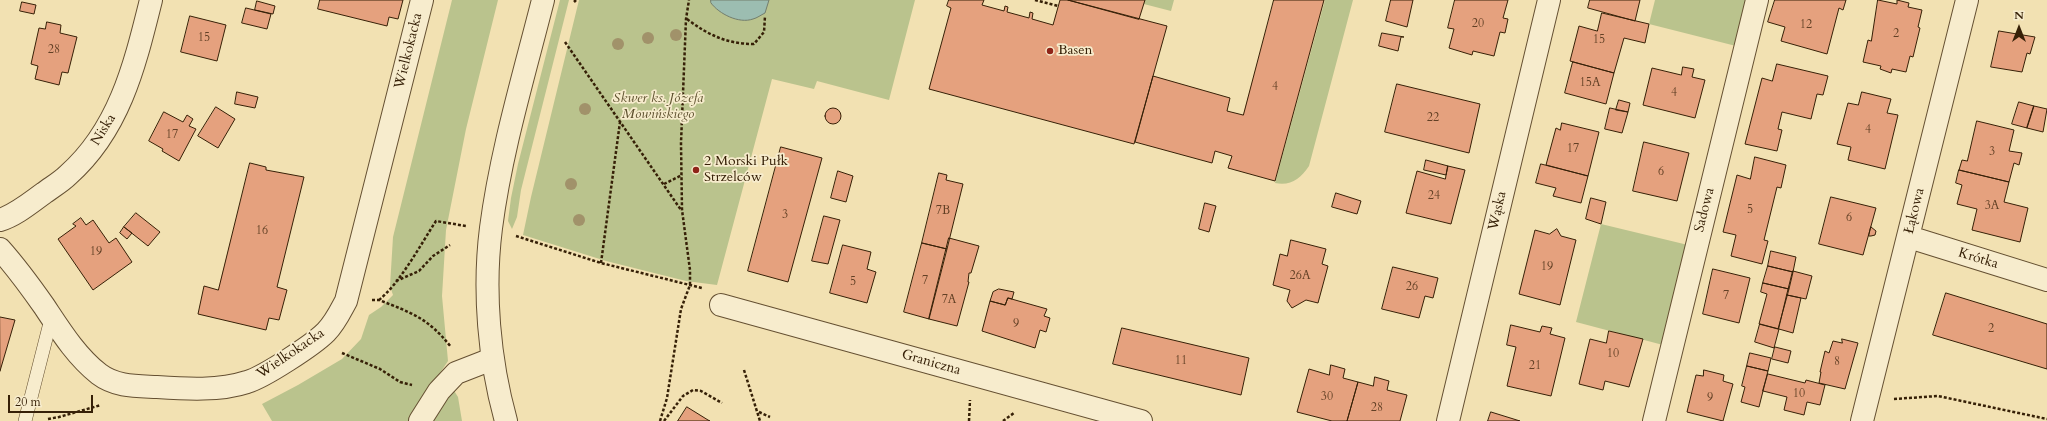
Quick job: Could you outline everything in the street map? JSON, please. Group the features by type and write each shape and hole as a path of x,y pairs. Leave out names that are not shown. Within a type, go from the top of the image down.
{"street":[{"name":"Niska","path":"0,220 11,216 68,176 92,150 109,125 124,95 135,64 151,0"},
{"name":"Wielkokacka","path":"0,248 21,274 66,339 87,363 100,375 114,383 171,388 226,387 248,382 284,362 325,332 338,317 346,302 422,0"},
{"path":"506,421 492,359 488,285 491,229 501,169 543,0"},
{"name":"Wąska","path":"1448,421 1549,0"},
{"name":"Sadowa","path":"1654,421 1757,0"},
{"name":"Łąkowa","path":"1862,421 1967,0"},
{"name":"Krótka","path":"1908,237 2047,280"},
{"name":"Graniczna","path":"721,305 1141,421"},
{"path":"420,421 439,391 456,373 492,359"}],"lane":[{"path":"26,417 51,319"}],"path":[{"path":"660,421 667,398 681,309 690,285 690,270 682,210 686,19 689,0"},
{"path":"1035,0 1058,6"},
{"path":"686,19 704,32 736,44 754,44 764,32 765,16"},
{"path":"565,42 682,210"},
{"path":"600,263 620,121"},
{"path":"664,184 682,175"},
{"path":"452,349 430,324 418,315 379,300 396,282 436,221 472,226"},
{"path":"509,232 516,236 600,263 706,289"},
{"path":"396,282 419,271 433,256 450,245"},
{"path":"342,353 380,369 400,382 439,391"},
{"path":"744,370 759,412 760,421"},
{"path":"664,421 683,396 693,390 700,391 722,403"},
{"path":"969,421 971,396"},
{"path":"1889,399 1938,396 2047,419"},
{"path":"26,417 51,419 104,404"},
{"path":"1003,421 1021,409"},
{"path":"759,412 770,417"}],"green space":[{"path":"452,0 498,0 466,129 446,230 442,296 448,361 408,421 272,421 262,404 342,359 361,339 369,315 381,307 393,295 390,286 393,237"},
{"path":"560,0 569,0 521,190 517,217 512,229 508,221 518,164"},
{"name":"Skwer ks. Józefa Mowińskiego","path":"579,0 915,0 889,100 817,81 814,89 772,79 717,285 686,281 606,261 523,235"},
{"path":"1141,0 1174,0 1171,11 1140,3"},
{"path":"1325,0 1353,0 1309,166 1299,178 1295,180 1281,184 1275,183"},
{"path":"1655,0 1748,0 1736,46 1649,24"},
{"path":"1601,224 1688,245 1663,345 1576,322"},
{"path":"453,389 458,397 462,421 429,421"}],"water":[{"path":"711,0 769,0 765,13 756,18 742,20 730,17 719,11 711,3"}],"building":[{"path":"320,0 403,0 398,19 389,17 387,26 318,9"},
{"name":"Basen","path":"949,0 984,0 982,5 1004,11 1005,6 1008,7 1007,12 1029,18 1030,12 1033,13 1032,19 1053,25 1060,0 1068,0 1167,26 1134,144 929,89 951,8 947,6"},
{"path":"1068,0 1145,0 1139,19"},
{"path":"1274,0 1324,0 1275,181 1228,168 1232,156 1215,151 1212,163 1135,142 1153,76 1230,98 1227,111 1243,115"},
{"path":"1391,0 1413,0 1407,27 1386,21"},
{"path":"1455,0 1508,0 1503,18 1508,19 1505,33 1500,32 1494,56 1473,51 1472,55 1449,48 1454,29 1448,28"},
{"path":"1590,0 1640,0 1635,21 1588,8"},
{"path":"1775,0 1846,0 1843,10 1839,8 1827,54 1781,41 1785,27 1768,22"},
{"path":"1878,0 1897,4 1897,0 1909,3 1908,7 1922,10 1918,27 1920,28 1913,57 1910,56 1906,72 1892,69 1891,73 1880,69 1881,66 1863,62 1868,40 1871,41"},
{"path":"257,1 275,6 273,14 255,10"},
{"path":"22,2 36,5 34,14 20,11"},
{"path":"246,8 271,14 267,29 242,23"},
{"path":"1602,13 1649,24 1645,43 1624,38 1614,73 1570,61 1579,26 1597,31"},
{"path":"190,16 226,25 217,61 181,52"},
{"path":"47,22 61,25 60,33 77,37 68,73 62,72 59,85 35,79 38,66 31,64 39,28 45,29"},
{"path":"1999,31 2035,37 2030,54 2027,53 2022,72 1991,67"},
{"path":"1382,33 1404,37 1401,37 1398,51 1379,46"},
{"path":"1573,62 1614,73 1606,104 1565,93"},
{"path":"1777,64 1828,76 1823,95 1817,94 1811,119 1782,112 1778,129 1782,130 1777,151 1745,144 1762,78 1772,81"},
{"path":"1683,67 1694,69 1692,77 1705,80 1695,118 1643,105 1652,68 1681,75"},
{"path":"1397,84 1480,104 1469,153 1385,132"},
{"path":"237,92 258,97 255,108 235,104"},
{"path":"1862,92 1891,99 1887,113 1898,115 1885,169 1848,160 1851,147 1837,144 1848,103 1858,105"},
{"path":"1619,100 1630,103 1628,112 1616,110"},
{"path":"2019,102 2034,106 2027,128 2012,124"},
{"path":"2034,106 2047,109 2043,132 2027,128"},
{"path":"216,107 235,119 218,148 198,136"},
{"path":"833,108 839,110 841,116 839,122 833,124 827,122 825,116 827,110"},
{"path":"1610,108 1628,112 1622,133 1605,129"},
{"path":"164,112 183,122 187,115 193,119 189,126 196,129 179,161 149,141"},
{"path":"1977,121 2014,130 2009,151 2022,153 2019,165 2014,163 2009,182 1959,170 1962,160 1967,161"},
{"path":"1562,123 1599,132 1588,176 1546,165 1556,128 1560,130"},
{"path":"1644,142 1689,153 1677,201 1633,191"},
{"path":"781,147 822,158 788,282 748,271"},
{"path":"1755,157 1786,165 1781,188 1777,187 1764,240 1768,241 1762,264 1731,256 1736,235 1723,232 1737,175 1750,179"},
{"path":"1426,160 1448,166 1446,175 1424,170"},
{"path":"250,163 266,167 266,170 304,177 277,287 287,290 279,320 269,318 266,330 198,314 204,286 218,290"},
{"path":"1541,164 1588,176 1581,203 1553,196 1556,188 1536,183"},
{"path":"1448,166 1465,170 1451,224 1406,213 1417,171 1445,179"},
{"path":"1959,170 2009,182 2004,202 2028,208 2020,242 1972,230 1977,209 1957,204 1962,185 1956,183"},
{"path":"838,171 853,176 846,202 831,198"},
{"path":"939,173 947,175 946,180 963,184 947,249 922,243"},
{"path":"1336,193 1361,201 1357,214 1332,207"},
{"path":"1831,197 1876,208 1863,255 1819,244"},
{"path":"1591,198 1606,202 1601,224 1586,219"},
{"path":"1205,203 1216,206 1209,232 1199,229"},
{"path":"136,213 160,232 148,246 124,227"},
{"path":"824,216 840,220 828,264 812,261"},
{"path":"81,218 86,225 93,220 109,243 116,238 132,262 93,290 58,239 76,226 73,224"},
{"path":"124,227 132,233 127,239 120,233"},
{"path":"1871,227 1876,231 1875,235 1869,236"},
{"path":"1557,229 1561,236 1576,240 1560,305 1519,294 1535,230 1549,234"},
{"path":"949,238 979,246 971,273 969,273 969,282 957,326 929,319"},
{"path":"1291,240 1326,249 1322,264 1328,266 1318,303 1306,300 1292,308 1287,301 1290,290 1273,285 1280,254 1287,256"},
{"path":"922,243 947,249 929,319 904,312"},
{"path":"843,245 871,252 867,269 876,272 867,303 830,293"},
{"path":"1771,251 1796,257 1793,272 1768,266"},
{"path":"1768,266 1793,272 1789,289 1763,283"},
{"path":"1393,267 1438,278 1433,298 1425,296 1419,318 1382,309"},
{"path":"1713,269 1750,278 1739,323 1703,314"},
{"path":"1793,271 1812,276 1806,299 1787,295"},
{"path":"1763,283 1789,289 1778,329 1759,324 1767,294 1761,292"},
{"path":"999,289 1014,292 1012,299 1008,298 1005,305 990,301 993,292"},
{"path":"1946,293 2047,324 2047,369 1933,335"},
{"path":"1787,295 1801,298 1793,333 1779,329"},
{"path":"1008,298 1047,309 1044,316 1050,318 1046,332 1040,330 1035,348 982,331 990,301 1005,305"},
{"path":"0,317 15,320 0,371"},
{"path":"1760,324 1779,329 1774,348 1755,342"},
{"path":"1511,325 1540,332 1542,326 1552,328 1550,334 1565,338 1551,396 1507,386 1516,347 1507,345"},
{"path":"1122,328 1249,358 1241,395 1113,364"},
{"path":"1609,331 1643,339 1629,387 1605,381 1603,390 1579,384 1590,339 1606,343"},
{"path":"1842,339 1858,343 1845,389 1819,383 1825,351 1829,353 1833,341 1842,343"},
{"path":"1775,347 1791,351 1788,363 1772,359"},
{"path":"1750,353 1771,358 1768,371 1747,366"},
{"path":"1331,365 1345,369 1343,378 1358,382 1347,421 1332,421 1297,412 1309,369 1329,375"},
{"path":"1747,366 1768,371 1759,407 1741,402 1745,387 1742,386"},
{"path":"1704,370 1724,375 1723,381 1733,384 1723,421 1687,412 1696,375 1703,376"},
{"path":"1768,374 1805,383 1806,380 1825,385 1820,405 1807,402 1804,415 1784,410 1787,397 1763,391"},
{"path":"1375,377 1389,381 1387,390 1407,395 1400,421 1347,421 1358,382 1373,386"},
{"path":"687,407 708,420 710,421 678,421"},
{"path":"1491,412 1520,421 1488,421"}],"place":[{"name":"Basen","path":"1050,51"},
{"name":"2 Morski Pułk Strzelców","path":"696,170"}]}
